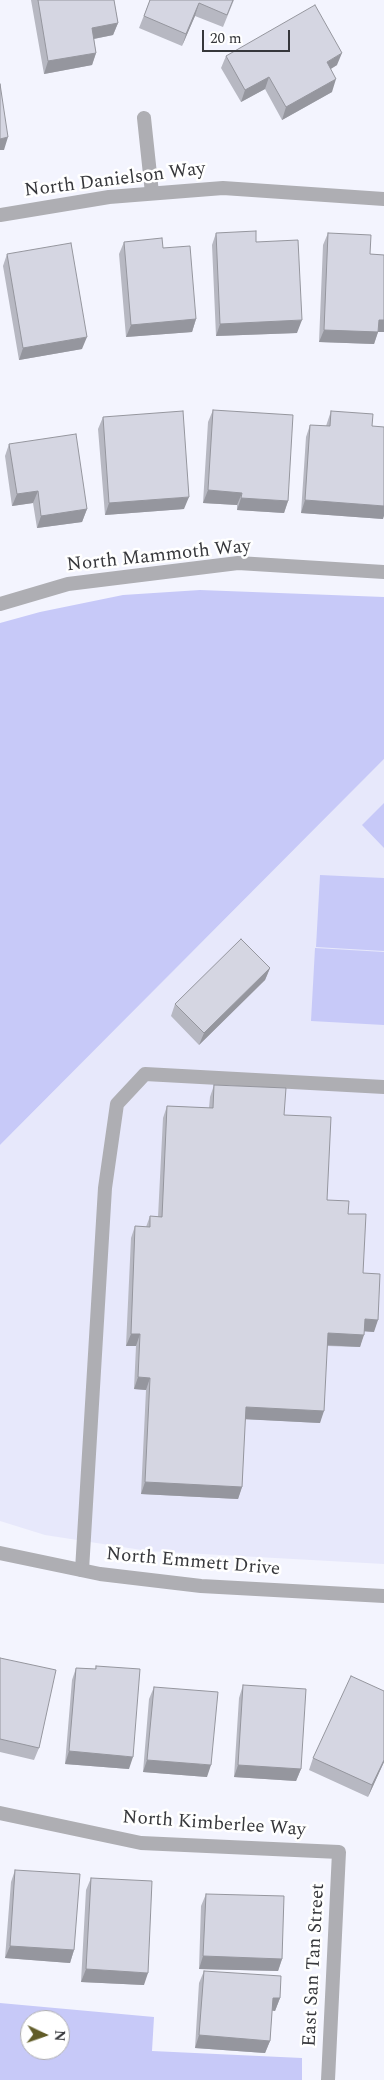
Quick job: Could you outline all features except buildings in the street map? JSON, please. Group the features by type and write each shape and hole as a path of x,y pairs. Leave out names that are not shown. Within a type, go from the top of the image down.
{"street":[{"path":"144,118 152,193"},
{"name":"North Danielson Way","path":"0,215 109,197 223,188 384,199"},
{"name":"North Mammoth Way","path":"0,604 68,584 238,563 384,572"},
{"path":"82,1570 105,1188 117,1104 144,1074 384,1087"},
{"name":"North Emmett Drive","path":"0,1553 82,1570 202,1586 384,1596"},
{"name":"North Kimberlee Way","path":"0,1814 141,1843 338,1852"},
{"name":"East San Tan Street","path":"328,2080 338,1852"}],"shaded area":[{"path":"200,590 384,597 384,759 0,1145 0,623 40,612 123,595"},
{"path":"384,759 384,1564 148,1551 45,1535 0,1521 0,1145"},
{"path":"384,803 384,848 362,825"},
{"path":"320,875 384,878 384,951 316,947"},
{"path":"315,948 384,952 384,1025 311,1021"},
{"path":"0,2003 154,2017 152,2051 302,2058 302,2080 0,2080"}]}
